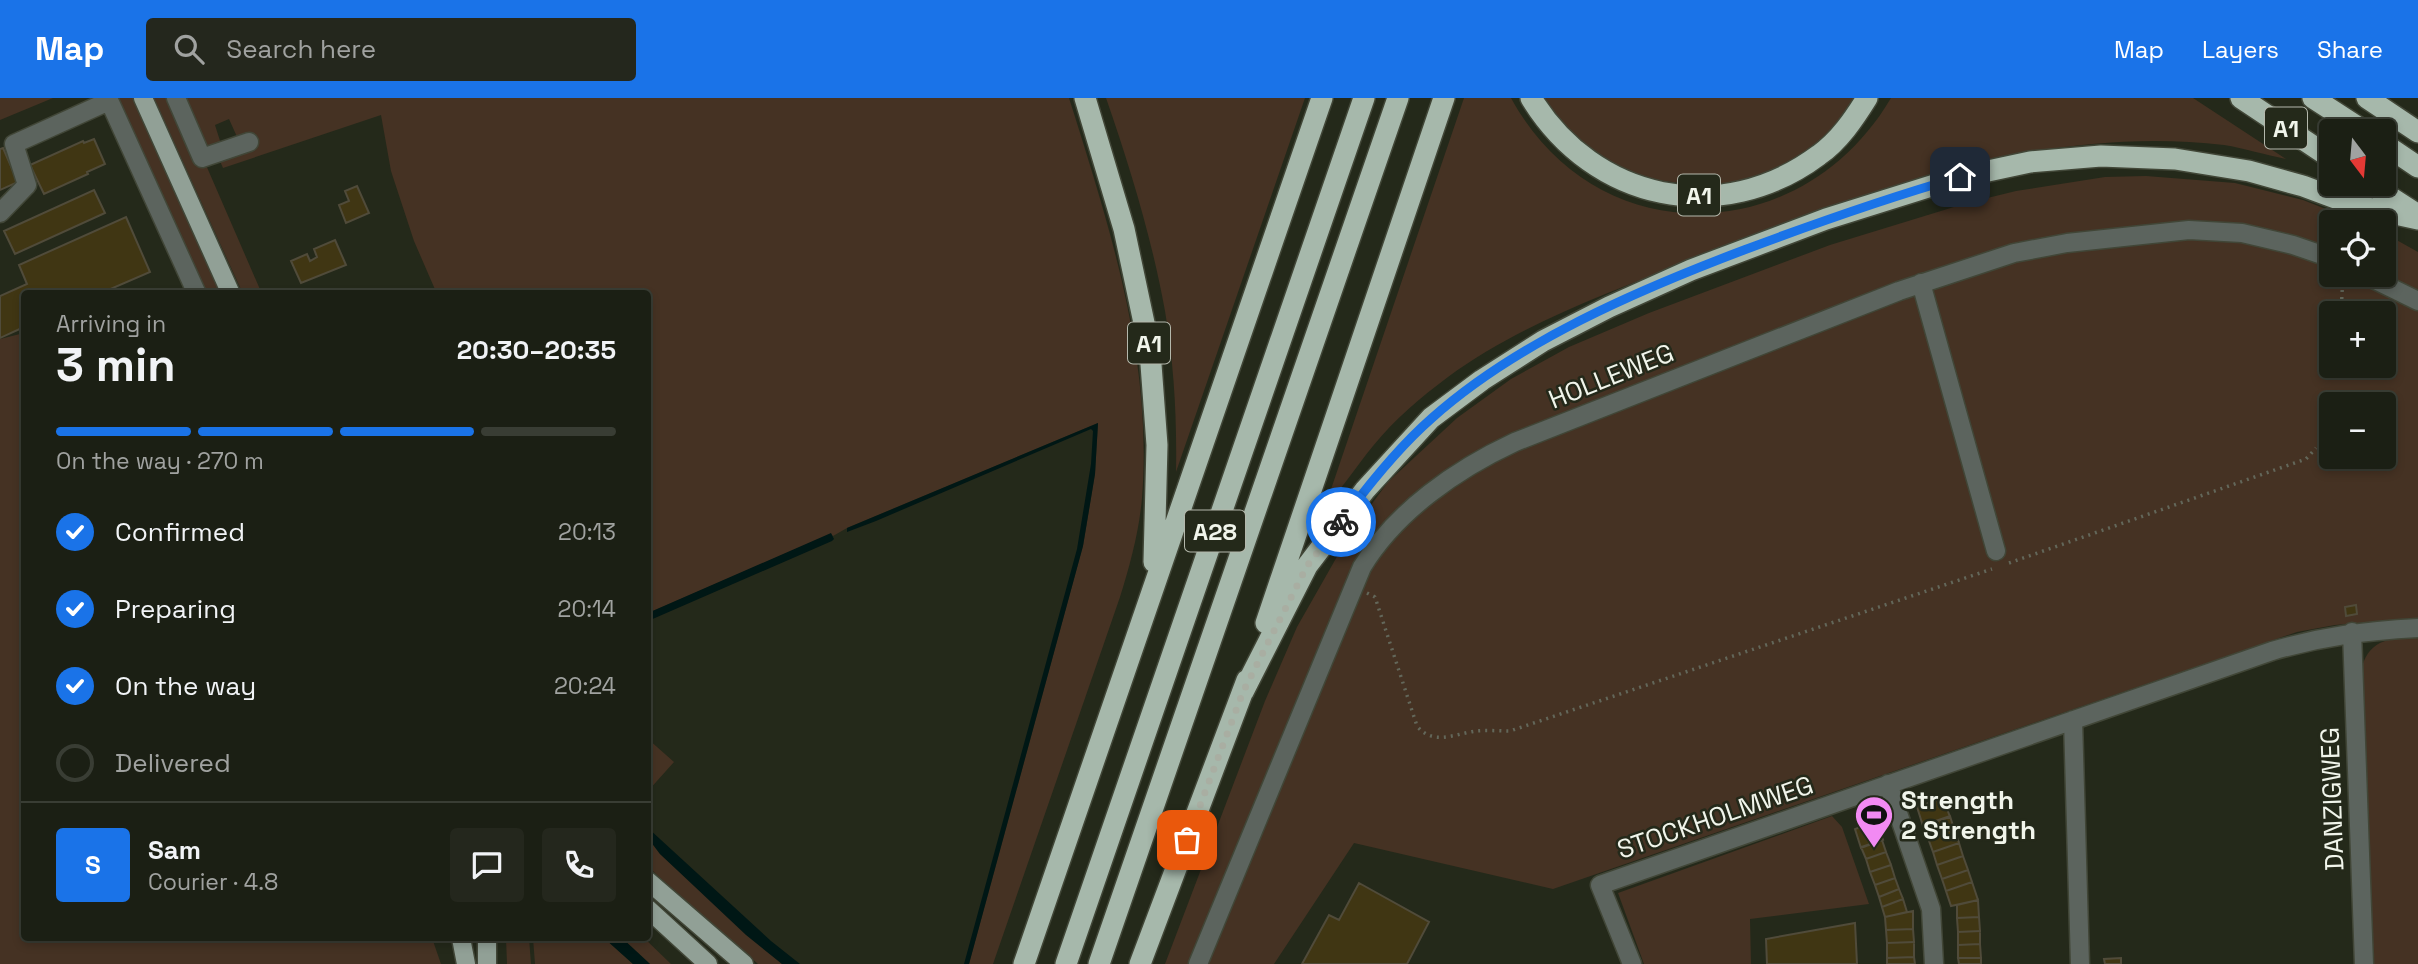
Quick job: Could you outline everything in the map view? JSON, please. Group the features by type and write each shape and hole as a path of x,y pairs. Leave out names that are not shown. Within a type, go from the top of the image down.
{"highway":[{"name":"A1","path":"1085,98 1124,229 1150,351 1157,445 1156,531 1151,596"},
{"name":"A28","path":"1024,964 1322,98"},
{"name":"A28","path":"1066,964 1364,98"},
{"name":"A28","path":"1099,964 1398,98"},
{"path":"1140,964 1243,692 1444,98"},
{"name":"A1","path":"1531,98 1546,122 1601,170 1629,184 1656,191 1723,195 1783,178 1820,155 1839,137 1867,98"},
{"name":"A1","path":"2241,98 2319,150"},
{"name":"A1","path":"2313,98 2345,119"},
{"path":"2367,98 2418,132"},
{"path":"2396,152 2418,167"},
{"path":"1243,692 1307,566 1365,490 1432,418 1482,380 1543,341 1609,307 1691,270 1837,216 1960,177 2030,162 2101,156 2175,159 2249,171 2303,186 2354,205 2418,217"},
{"path":"2387,196 2418,217"}],"main road":[{"path":"143,98 229,290"},
{"path":"651,884 744,964"},
{"path":"651,912 708,964"},
{"path":"462,941 466,964"},
{"path":"487,941 487,964"}],"street":[{"path":"176,98 202,158 249,142"},
{"path":"0,213 27,185 14,144 109,99 195,290"},
{"name":"HOLLEWEG","path":"1198,964 1362,567 1375,548 1410,512 1448,481 1492,453 1921,283 2014,253 2067,243 2189,230 2242,233 2319,254"},
{"path":"1921,283 1996,551"},
{"path":"2389,287 2418,301"},
{"name":"STOCKHOLMWEG","path":"1632,964 1600,885 2272,651 2352,632 2418,628"},
{"name":"DANZIGWEG","path":"2352,632 2364,964"},
{"path":"2073,720 2080,964"},
{"path":"1888,784 1931,909 1934,964"}],"path":[{"path":"1352,587 1376,597 1417,726 1424,734 1433,738 1477,731 1510,731 2003,565 2306,459 2316,448"}],"shaded area":[{"path":"0,98 53,98 0,120"},
{"path":"115,98 133,98 219,290 202,290"},
{"path":"154,98 171,98 206,165 260,290 241,290"},
{"path":"181,98 1069,98 1113,245 1135,345 1144,447 1142,498 1134,548 1120,597 993,964 969,964 1083,546 1095,474 1098,423 651,612 651,290 435,290 414,241 391,171 381,115 223,168 220,161 258,146 253,134 238,139 229,119 215,125 221,144 210,147 205,145"},
{"path":"1106,98 1305,98 1176,472 1174,391 1165,311 1140,203"},
{"path":"1464,98 1511,98 1548,149 1594,185 1646,207 1700,214 1754,206 1806,184 1853,148 1891,98 2193,98 2286,159 2224,145 2154,141 2086,145 2017,155 1950,170 1816,212 1563,312 1475,358 1399,418 1326,504"},
{"path":"1543,98 1861,98 1827,139 1803,157 1743,183 1707,186 1630,177 1586,148 1556,122"},
{"path":"2146,176 2235,183 2303,200 2328,210 2319,210 2319,248 2295,239 2066,238 1513,437 1371,544 1193,964 1165,964 1265,701 1297,627 1351,532 1388,482 1457,418 1511,379 1569,347 1649,313 1830,245 1967,203 2016,191 2105,177"},
{"path":"2189,235 2242,239 2319,261 2319,287 2377,287 2418,307 2418,618 2335,625 2297,632 1553,889 1354,843 1274,964 1204,964 1359,585 1379,551 1431,501 1494,458 1918,290 1995,558 2005,555 1928,286 2015,258"},
{"path":"2396,240 2418,252 2418,295 2396,282"},
{"path":"21,334 21,941 433,941 441,964 0,964 0,339"},
{"path":"1098,423 1095,474 1083,546 969,964 964,964 1077,549 1091,464 1093,431 1091,429 876,521 847,532 847,528"},
{"path":"831,533 834,539 651,620 651,612"},
{"path":"2418,637 2418,964 2373,964 2362,667 2366,657 2377,645 2391,639"},
{"path":"651,742 674,762 651,788"},
{"path":"1832,816 1842,827 1869,904 1750,919 1751,964 1644,964 1618,893"},
{"path":"651,831 771,941 800,964 782,964 746,935 660,854 651,842"},
{"path":"651,842 660,854 782,964 758,964 651,869"},
{"path":"506,941 529,941 531,964 507,964"},
{"path":"533,941 607,941 633,964 535,964"},
{"path":"607,941 625,941 650,964 633,964"},
{"path":"625,941 647,941 671,964 650,964"}],"building":[{"path":"94,139 105,164 44,194 30,165 83,141 84,143"},
{"path":"3,148 18,182 0,190 0,149"},
{"path":"357,186 369,213 346,223 339,205 349,201 345,191"},
{"path":"94,190 105,213 15,254 4,231"},
{"path":"126,217 150,272 108,290 21,290 21,328 0,338 0,296 27,284 19,265"},
{"path":"335,240 346,265 301,283 291,261 307,254 310,261 317,257 314,249"},
{"path":"2356,605 2357,614 2346,616 2345,607"},
{"path":"1943,798 1950,817 1923,826 1917,807"},
{"path":"1950,816 1954,829 1928,838 1924,825"},
{"path":"1876,821 1883,840 1861,848 1855,829"},
{"path":"1954,829 1959,843 1933,852 1928,838"},
{"path":"1882,840 1886,852 1866,859 1861,847"},
{"path":"1959,843 1963,856 1937,865 1933,852"},
{"path":"1886,852 1891,865 1870,872 1866,859"},
{"path":"1963,856 1968,870 1942,879 1937,865"},
{"path":"1891,865 1895,878 1875,885 1870,872"},
{"path":"1968,870 1972,882 1946,891 1942,879"},
{"path":"1895,878 1899,889 1879,897 1875,885"},
{"path":"1972,882 1978,900 1951,906 1946,891"},
{"path":"1359,883 1429,922 1407,964 1302,964 1329,915 1339,920"},
{"path":"1899,889 1903,899 1882,907 1879,897"},
{"path":"1903,899 1907,912 1885,917 1882,907"},
{"path":"1978,900 1979,917 1957,918 1957,905"},
{"path":"1913,911 1913,929 1886,930 1885,917"},
{"path":"1979,917 1980,931 1958,932 1957,918"},
{"path":"1855,923 1857,964 1767,964 1766,939"},
{"path":"1913,929 1914,942 1887,943 1886,930"},
{"path":"1980,931 1980,944 1958,945 1958,932"},
{"path":"1914,942 1914,957 1887,958 1887,943"},
{"path":"1980,944 1981,958 1958,958 1958,945"},
{"path":"1914,957 1915,964 1887,964 1887,958"},
{"path":"1958,958 1981,958 1981,964 1959,964"},
{"path":"2121,958 2121,964 2105,964 2104,959"}],"way so far":[{"path":"1187,840 1243,692 1307,566 1341,522"}],"place":[{"name":"Strength 2 Strength","path":"1874,849"}],"route":[{"path":"1341,522 1365,490 1432,418 1482,380 1543,341 1609,307 1691,270 1826,219 1960,177"}]}
